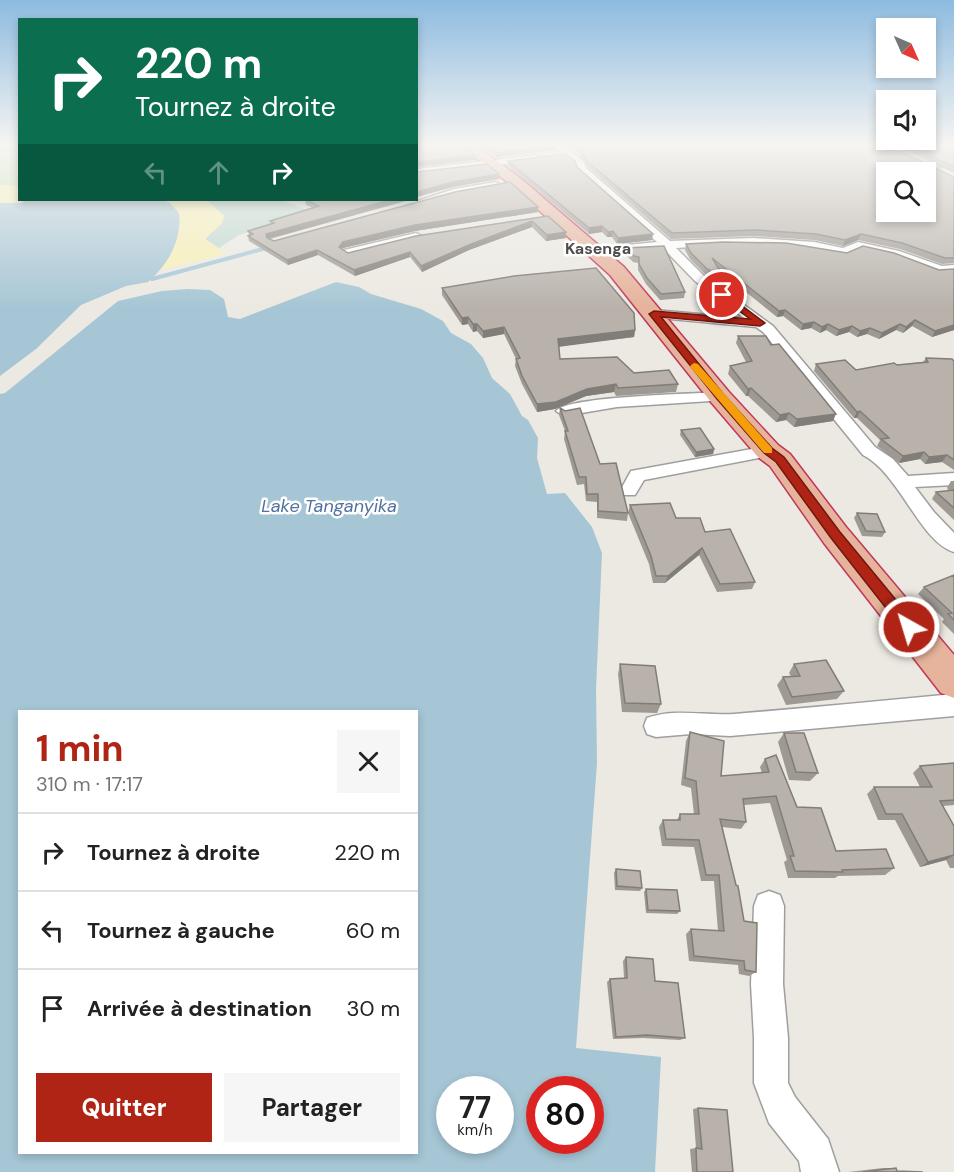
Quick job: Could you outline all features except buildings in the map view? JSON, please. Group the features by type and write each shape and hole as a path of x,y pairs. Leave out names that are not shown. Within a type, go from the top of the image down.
{"highway":[{"path":"533,199 550,216 597,252 617,271 720,397 768,451 780,460 835,535 954,682"}],"street":[{"path":"414,204 432,199"},
{"path":"614,199 667,245 699,278 768,329 869,451 877,454 899,474 901,482 928,518 954,545"},
{"path":"348,252 428,234"},
{"path":"597,252 667,245 770,241 817,244 845,252 858,245 895,253 940,270 954,269"},
{"path":"654,314 760,323"},
{"path":"564,411 617,402 720,397"},
{"path":"629,491 637,475 768,451"},
{"path":"901,482 954,479"},
{"path":"656,726 691,723 730,725 954,705"},
{"path":"769,906 766,984 771,1038 771,1083 782,1110 815,1152 820,1172"}],"green space":[{"path":"208,201 284,201 314,213 239,235 219,248 205,239 222,223 224,216"}],"sand":[{"path":"0,199 28,201 0,203"},
{"path":"165,201 208,201 224,216 222,223 205,239 226,254 157,271 174,248 170,203"}],"water":[{"path":"24,201 165,201 170,203 179,213 178,232 168,259 148,282 126,286 81,305 36,349 0,376 0,203"},
{"name":"Lake Tanganyika","path":"336,282 359,287 371,294 421,309 443,321 451,333 471,344 483,358 492,378 510,394 522,416 528,420 538,438 537,458 547,494 565,493 592,527 602,553 596,689 597,763 576,1048 661,1057 655,1172 0,1172 0,394 5,393 118,301 162,291 188,289 210,290 224,299 228,317 240,319"}],"waterway":[{"path":"152,279 270,247"}],"slow traffic":[{"path":"694,366 768,450"}],"district":[{"name":"Kasenga","path":"598,248"}],"route":[{"path":"722,295 760,323 654,314 720,397 768,451 780,460 835,535 909,627"}]}
